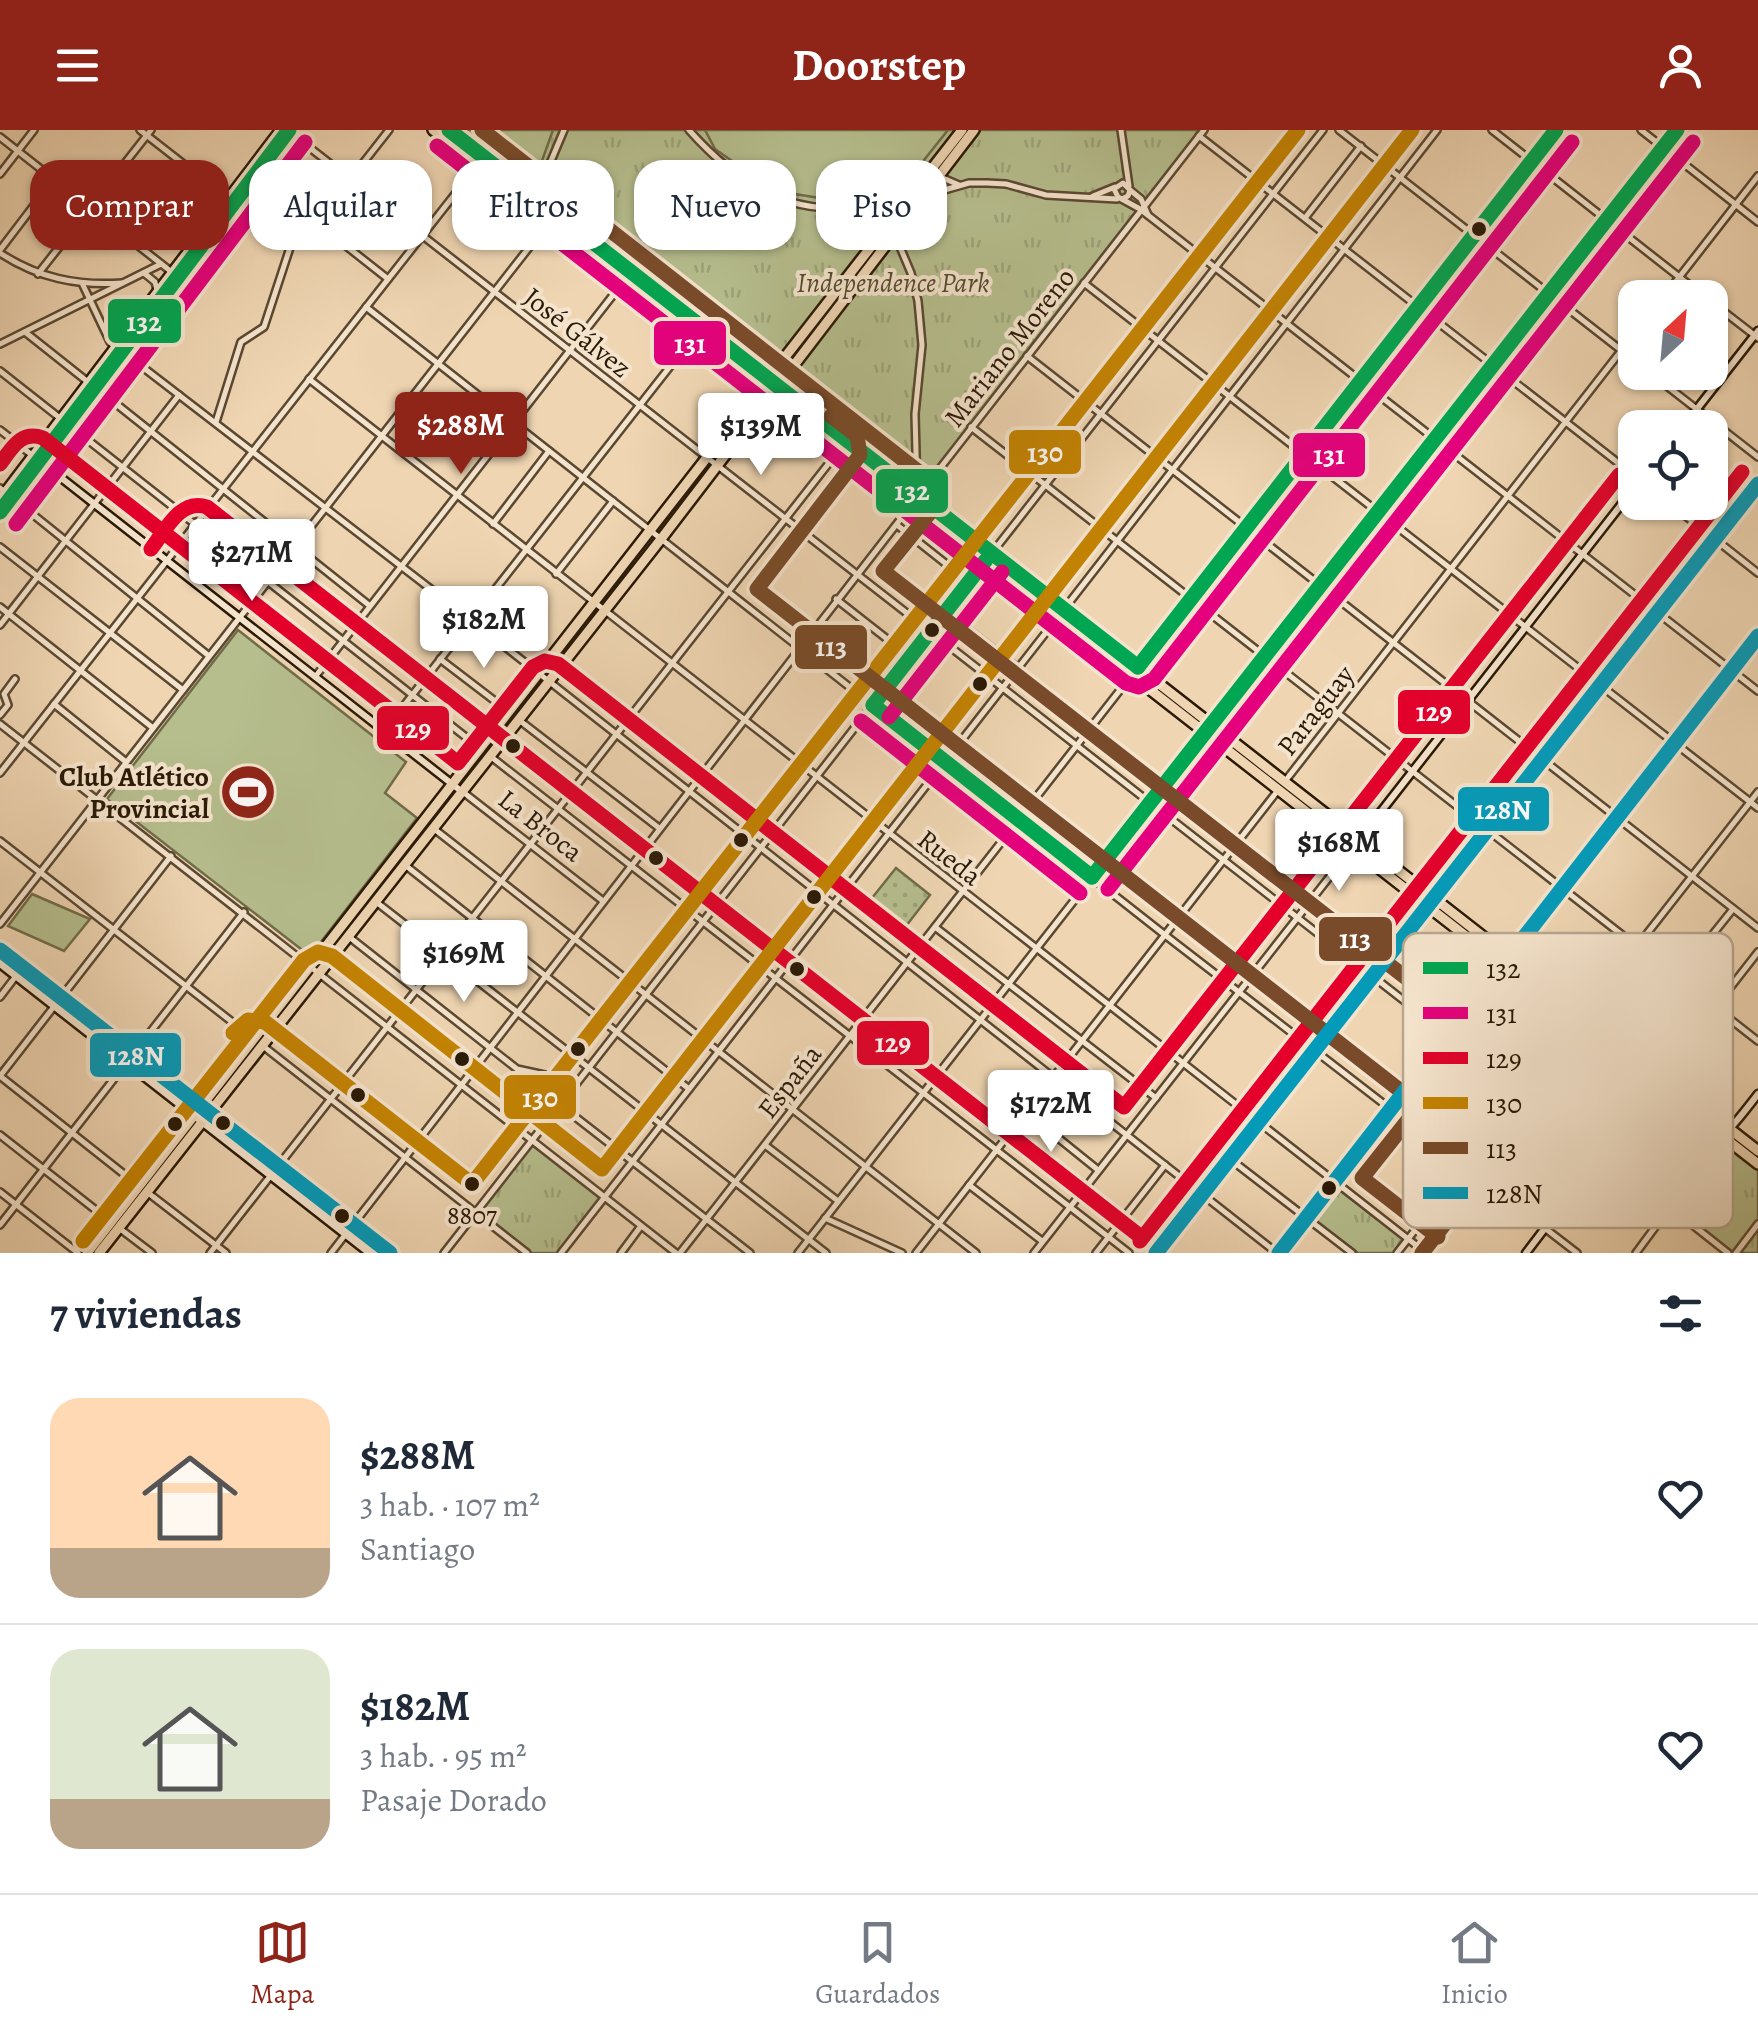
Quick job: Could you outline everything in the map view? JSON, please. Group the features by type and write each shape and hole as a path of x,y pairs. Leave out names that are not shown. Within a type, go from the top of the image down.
{"main road":[{"path":"260,160 279,130"},
{"path":"262,160 288,130"},
{"path":"433,130 479,160"},
{"path":"449,130 480,160"},
{"path":"943,160 962,130"},
{"path":"947,160 974,130"},
{"path":"229,196 249,175"},
{"path":"0,512 35,458 249,176"},
{"path":"118,348 191,250"},
{"path":"596,250 1471,933"},
{"path":"456,787 489,755 661,538 870,250"},
{"path":"258,1042 311,965 366,894 428,824 479,748 706,457 883,250"},
{"path":"1697,409 1757,335"},
{"path":"1,492 35,458"},
{"path":"35,458 456,787"},
{"path":"1431,902 1758,484"},
{"path":"1356,844 1618,509"},
{"path":"87,1253 115,1225 258,1042 320,972 404,864 428,824"},
{"path":"0,950 134,1055 271,1176 369,1253"},
{"path":"0,964 127,1063 279,1167 390,1253"},
{"path":"1733,1126 1758,1094"},
{"path":"1733,1137 1758,1151"},
{"path":"1733,1140 1758,1164"},
{"path":"100,1253 115,1225"},
{"path":"1526,1253 1545,1228"}],"street":[{"path":"0,174 34,130"},
{"path":"140,130 181,160"},
{"name":"José Gálvez","path":"288,130 325,160"},
{"path":"366,160 390,130"},
{"path":"552,160 564,130"},
{"path":"688,130 725,167 765,194 816,207"},
{"path":"1122,130 1130,188 1148,215 1758,692"},
{"path":"444,1253 1323,130"},
{"path":"1339,130 1618,349"},
{"path":"561,1253 1437,130"},
{"path":"1492,130 1684,280"},
{"name":"España","path":"678,1253 1556,130"},
{"path":"1641,130 1758,222"},
{"path":"798,1253 1676,130"},
{"path":"128,160 149,133"},
{"path":"1202,133 1618,463"},
{"name":"Mariano Moreno","path":"331,1253 1202,133"},
{"path":"0,137 30,160"},
{"path":"1305,218 1361,146"},
{"path":"1124,162 1115,194 1142,207"},
{"path":"1676,280 1758,176"},
{"path":"947,179 962,185"},
{"path":"947,189 1006,184 1046,194 1121,198 1128,196 1130,188"},
{"path":"1090,197 1117,185 1130,188"},
{"path":"432,223 452,198"},
{"path":"30,211 0,251 38,274 82,283 125,283"},
{"name":"José Gálvez","path":"432,244 1403,1001"},
{"path":"38,274 57,250"},
{"path":"143,250 175,274"},
{"path":"216,422 240,342 264,326 289,250"},
{"path":"350,250 388,280"},
{"path":"0,773 411,250"},
{"path":"0,924 525,250"},
{"path":"901,250 911,273 922,324 914,414 915,500"},
{"path":"0,344 161,264"},
{"path":"144,273 158,290"},
{"path":"315,677 628,275"},
{"path":"82,283 107,338 118,348 1278,1253 1403,1093"},
{"path":"1084,283 1758,808"},
{"path":"366,307 1403,1117"},
{"path":"1728,314 1757,335"},
{"path":"384,731 698,330"},
{"path":"25,332 370,606"},
{"name":"Paraguay","path":"916,1253 1618,355"},
{"path":"1027,356 1758,928"},
{"path":"0,371 1128,1253"},
{"name":"Rueda","path":"309,379 1426,1253"},
{"path":"1673,390 1758,457"},
{"path":"0,625 180,394"},
{"path":"971,428 1619,933"},
{"path":"0,430 35,458"},
{"path":"210,1253 844,444"},
{"path":"493,524 550,451"},
{"path":"1,492 209,656"},
{"path":"556,574 613,501"},
{"path":"1691,520 1758,573"},
{"path":"896,524 969,582"},
{"path":"0,547 182,690"},
{"path":"836,599 910,658"},
{"path":"0,608 153,728"},
{"path":"946,612 1018,668"},
{"path":"1529,933 1758,636"},
{"path":"440,659 508,711"},
{"path":"0,715 8,705 4,694 14,679"},
{"path":"54,704 126,762"},
{"path":"517,719 660,828"},
{"path":"0,724 678,1253"},
{"name":"La Broca","path":"456,787 603,901"},
{"path":"1648,933 1758,792"},
{"path":"428,824 976,1253"},
{"path":"0,842 527,1253"},
{"path":"1034,1253 1356,844"},
{"path":"170,856 0,1076 226,1253"},
{"path":"404,864 689,1089"},
{"path":"366,894 826,1253"},
{"path":"1407,933 1431,902"},
{"path":"1713,933 1733,908"},
{"path":"0,1226 244,912"},
{"path":"935,927 1156,1098"},
{"path":"348,936 517,1069 578,1082"},
{"path":"1156,1253 1403,938"},
{"path":"1733,983 1758,952"},
{"path":"0,997 16,976"},
{"path":"1733,1022 1758,1041"},
{"path":"560,1104 750,1253"},
{"path":"1026,1112 1099,1171"},
{"path":"0,1135 152,1253"},
{"path":"765,1145 838,1201"},
{"path":"1230,1159 1352,1253"},
{"path":"1096,1253 1165,1165"},
{"path":"969,1185 1043,1242"},
{"path":"0,1192 78,1253"},
{"path":"826,1218 902,1253"},
{"path":"1736,1253 1758,1224"},
{"path":"620,1253 642,1226"},
{"path":"1397,1253 1417,1228"},
{"path":"1545,1228 1577,1253"},
{"path":"1636,1253 1655,1228"},
{"path":"1696,1228 1728,1253"},
{"path":"450,1246 458,1253"}],"green space":[{"name":"Independence Park","path":"449,130 1204,130 918,496 603,250 614,250 614,160 487,160"},
{"path":"460,130 553,130 542,160 499,160"},
{"path":"705,130 948,130 924,160 816,160 816,197 796,194 796,160 731,160 715,149"},
{"path":"758,392 770,394 209,1112 390,1253 369,1253 202,1122 99,1253 87,1253 194,1116 0,964 0,950 200,1106"},
{"name":"Club Atlético Provincial","path":"238,630 406,762 385,793 417,818 310,956 107,799"},
{"path":"896,868 930,895 903,930 868,903"},
{"path":"32,894 90,919 64,951 8,926"},
{"path":"531,1141 605,1197 561,1253 527,1253 475,1212"},
{"path":"1733,1145 1758,1164 1758,1253 1728,1253 1696,1228 1733,1228"},
{"path":"1334,1186 1405,1240 1395,1253 1358,1253 1311,1217"}],"transit line":[{"name":"132","path":"0,512 289,130"},
{"name":"132","path":"449,130 1138,667"},
{"name":"113","path":"482,130 933,483 938,494 936,505 883,571 1403,976"},
{"name":"130","path":"233,1033 248,1020 265,1022 472,1184 1298,130"},
{"name":"130","path":"83,1241 304,960 318,952 332,956 602,1169 1412,130"},
{"name":"132","path":"1138,667 1556,130"},
{"name":"132","path":"1092,877 1677,130"},
{"name":"131","path":"16,524 305,142"},
{"name":"131","path":"437,146 1126,683 1139,687 1154,679 1572,142"},
{"name":"131","path":"1108,889 1693,142"},
{"name":"113","path":"831,416 857,436 860,455 757,589 1403,1093"},
{"name":"129","path":"0,464 23,438 43,438 458,763 533,667 545,661 558,664 1124,1107 1618,476"},
{"name":"129","path":"1140,1241 1742,472"},
{"name":"128N","path":"1407,933 1758,484"},
{"name":"129","path":"151,549 181,512 197,505 207,507 1141,1237"},
{"name":"132","path":"873,705 986,560"},
{"name":"131","path":"889,717 1002,572"},
{"name":"128N","path":"1527,933 1758,636"},
{"name":"132","path":"873,705 1092,877"},
{"name":"131","path":"861,721 1080,893"},
{"name":"128N","path":"1156,1253 1403,937"},
{"name":"128N","path":"0,950 390,1253"},
{"name":"128N","path":"1279,1253 1403,1093"},
{"name":"113","path":"1403,1126 1362,1178 1403,1210"},
{"name":"113","path":"1426,1228 1438,1237"},
{"name":"113","path":"1422,1253 1442,1228"}],"place":[{"name":"Club Atlético Provincial","path":"248,792"},
{"name":"8807","path":"472,1184"}]}
